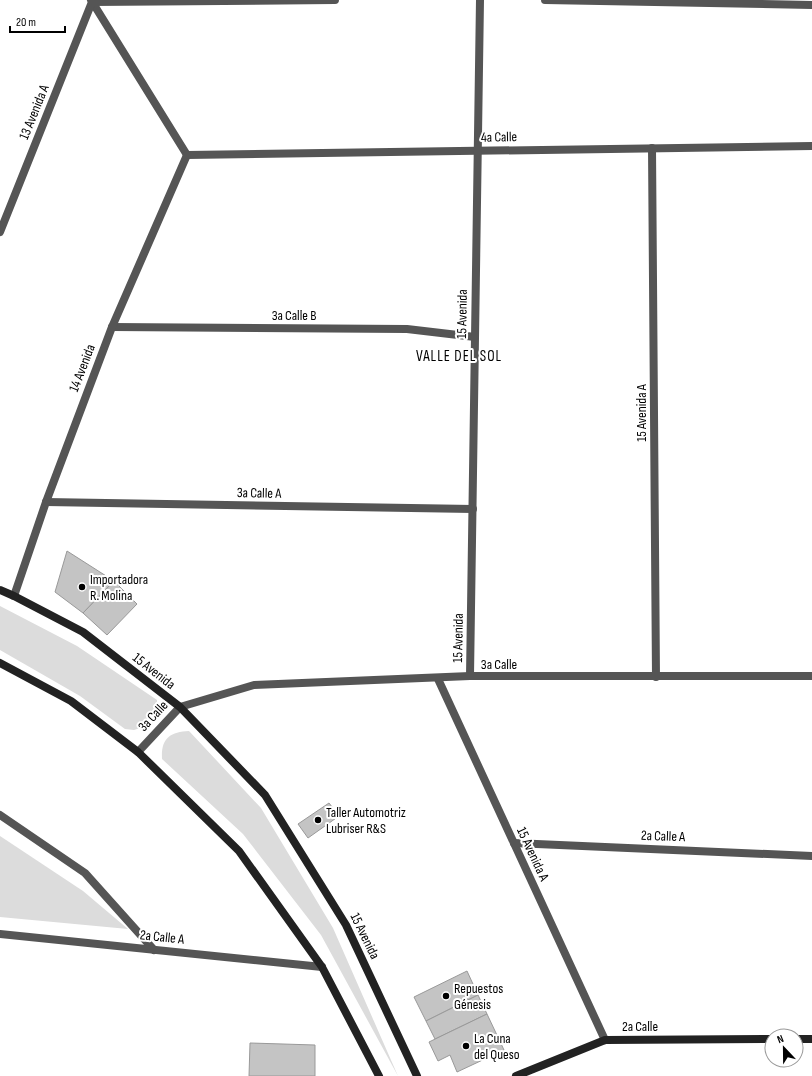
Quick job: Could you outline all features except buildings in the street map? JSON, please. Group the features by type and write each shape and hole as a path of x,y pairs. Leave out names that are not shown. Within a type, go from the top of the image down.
{"main road":[{"name":"15 Avenida","path":"0,590 83,632 180,707 265,795 346,925 418,1076"},
{"path":"0,663 71,701 138,752 239,851 322,967 379,1076"},
{"name":"2a Calle","path":"516,1076 605,1040 764,1039"}],"street":[{"path":"92,1 335,0"},
{"name":"15 Avenida","path":"470,676 480,0"},
{"path":"545,0 812,6"},
{"path":"92,1 187,155"},
{"name":"13 Avenida A","path":"0,232 92,1"},
{"name":"4a Calle","path":"187,155 812,146"},
{"name":"15 Avenida A","path":"652,148 656,678"},
{"name":"14 Avenida","path":"14,596 46,502 112,327 187,155"},
{"name":"3a Calle B","path":"112,327 407,329 475,337"},
{"name":"3a Calle A","path":"46,502 472,509"},
{"name":"3a Calle","path":"138,752 180,707 254,685 438,679 470,676 656,678 812,676"},
{"name":"15 Avenida A","path":"438,679 605,1040"},
{"path":"0,815 85,873 154,950"},
{"name":"2a Calle A","path":"514,843 812,856"},
{"name":"2a Calle A","path":"0,934 322,967"}],"shaded area":[{"path":"0,606 77,646 157,700 157,716 152,724 134,730 125,729 80,696 0,650"},
{"path":"189,731 261,808 333,928 398,1076 321,935 243,834 162,759 165,741 172,735"},
{"path":"0,836 83,891 128,929 0,917"}],"place":[{"name":"Importadora R. Molina","path":"82,587"},
{"name":"Taller Automotriz Lubriser R&S","path":"318,820"},
{"name":"Repuestos Génesis","path":"446,996"},
{"name":"La Cuna del Queso","path":"466,1046"}],"district":[{"name":"VALLE DEL SOL","path":"459,356"}]}
